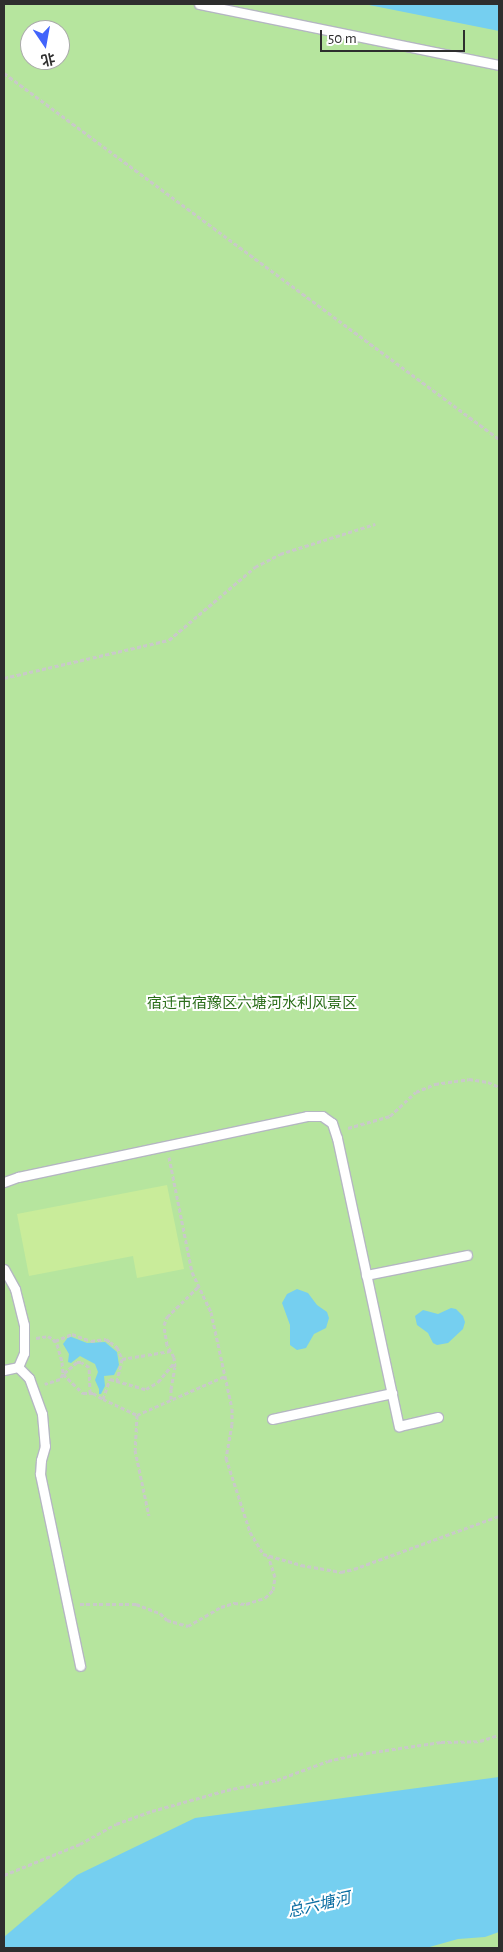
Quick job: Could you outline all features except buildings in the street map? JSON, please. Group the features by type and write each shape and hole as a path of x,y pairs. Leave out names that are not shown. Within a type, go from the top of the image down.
{"lane":[{"path":"199,4 499,65"},
{"path":"4,1182 307,1116 322,1116 332,1123 335,1131 399,1426 438,1417"},
{"path":"366,1275 466,1255"},
{"path":"4,1269 15,1289 24,1325 24,1353 18,1367"},
{"path":"4,1370 18,1367"},
{"path":"18,1367 29,1378 45,1431 40,1474 80,1666"},
{"path":"272,1419 392,1393"}],"path":[{"path":"4,72 499,439"},
{"path":"4,678 168,640 255,567 280,554 375,524"},
{"path":"335,1131 390,1116 416,1092 435,1084 469,1079 488,1082 499,1087"},
{"path":"172,1400 170,1389 175,1376 174,1362 167,1345 164,1325 167,1317 199,1286"},
{"path":"55,1340 69,1334 91,1341 106,1339 116,1347 122,1359 117,1380"},
{"path":"25,1340 48,1336 55,1340 59,1348 63,1374 83,1392 90,1393 137,1415"},
{"path":"122,1359 170,1351"},
{"path":"33,1388 60,1379 77,1362 86,1364 90,1371 90,1393"},
{"path":"103,1399 110,1379 138,1389 146,1389 158,1382 174,1362"},
{"path":"137,1415 155,1405 172,1400 225,1376"},
{"path":"137,1415 135,1450 149,1516"},
{"path":"67,1606 136,1604 160,1613 167,1620 188,1626 221,1607 234,1603 246,1604 265,1598 273,1590 275,1577 268,1556"},
{"path":"4,1875 80,1844 116,1824 199,1797 277,1780 328,1761 353,1755 440,1742 480,1741 499,1735"}],"green space":[{"name":"宿迁市宿豫区六塘河水利风景区","path":"4,4 499,4 499,1948 4,1948"},
{"path":"167,1185 184,1269 137,1278 133,1256 29,1276 17,1214"}],"water":[{"path":"364,4 499,4 499,31"},
{"path":"297,1289 308,1293 317,1305 327,1312 329,1318 326,1328 314,1334 306,1348 297,1350 290,1345 290,1325 282,1303 287,1294"},
{"path":"451,1308 456,1309 463,1316 465,1322 463,1329 448,1343 437,1345 433,1343 428,1333 417,1325 415,1316 423,1310 438,1314"},
{"path":"69,1336 87,1343 105,1342 117,1352 119,1365 114,1375 104,1376 105,1386 101,1394 99,1394 95,1380 98,1372 95,1364 80,1356 71,1363 68,1362 69,1354 63,1344"},
{"name":"总六塘河","path":"499,1777 499,1932 485,1937 458,1939 426,1948 4,1948 4,1937 77,1875 195,1818"}]}
